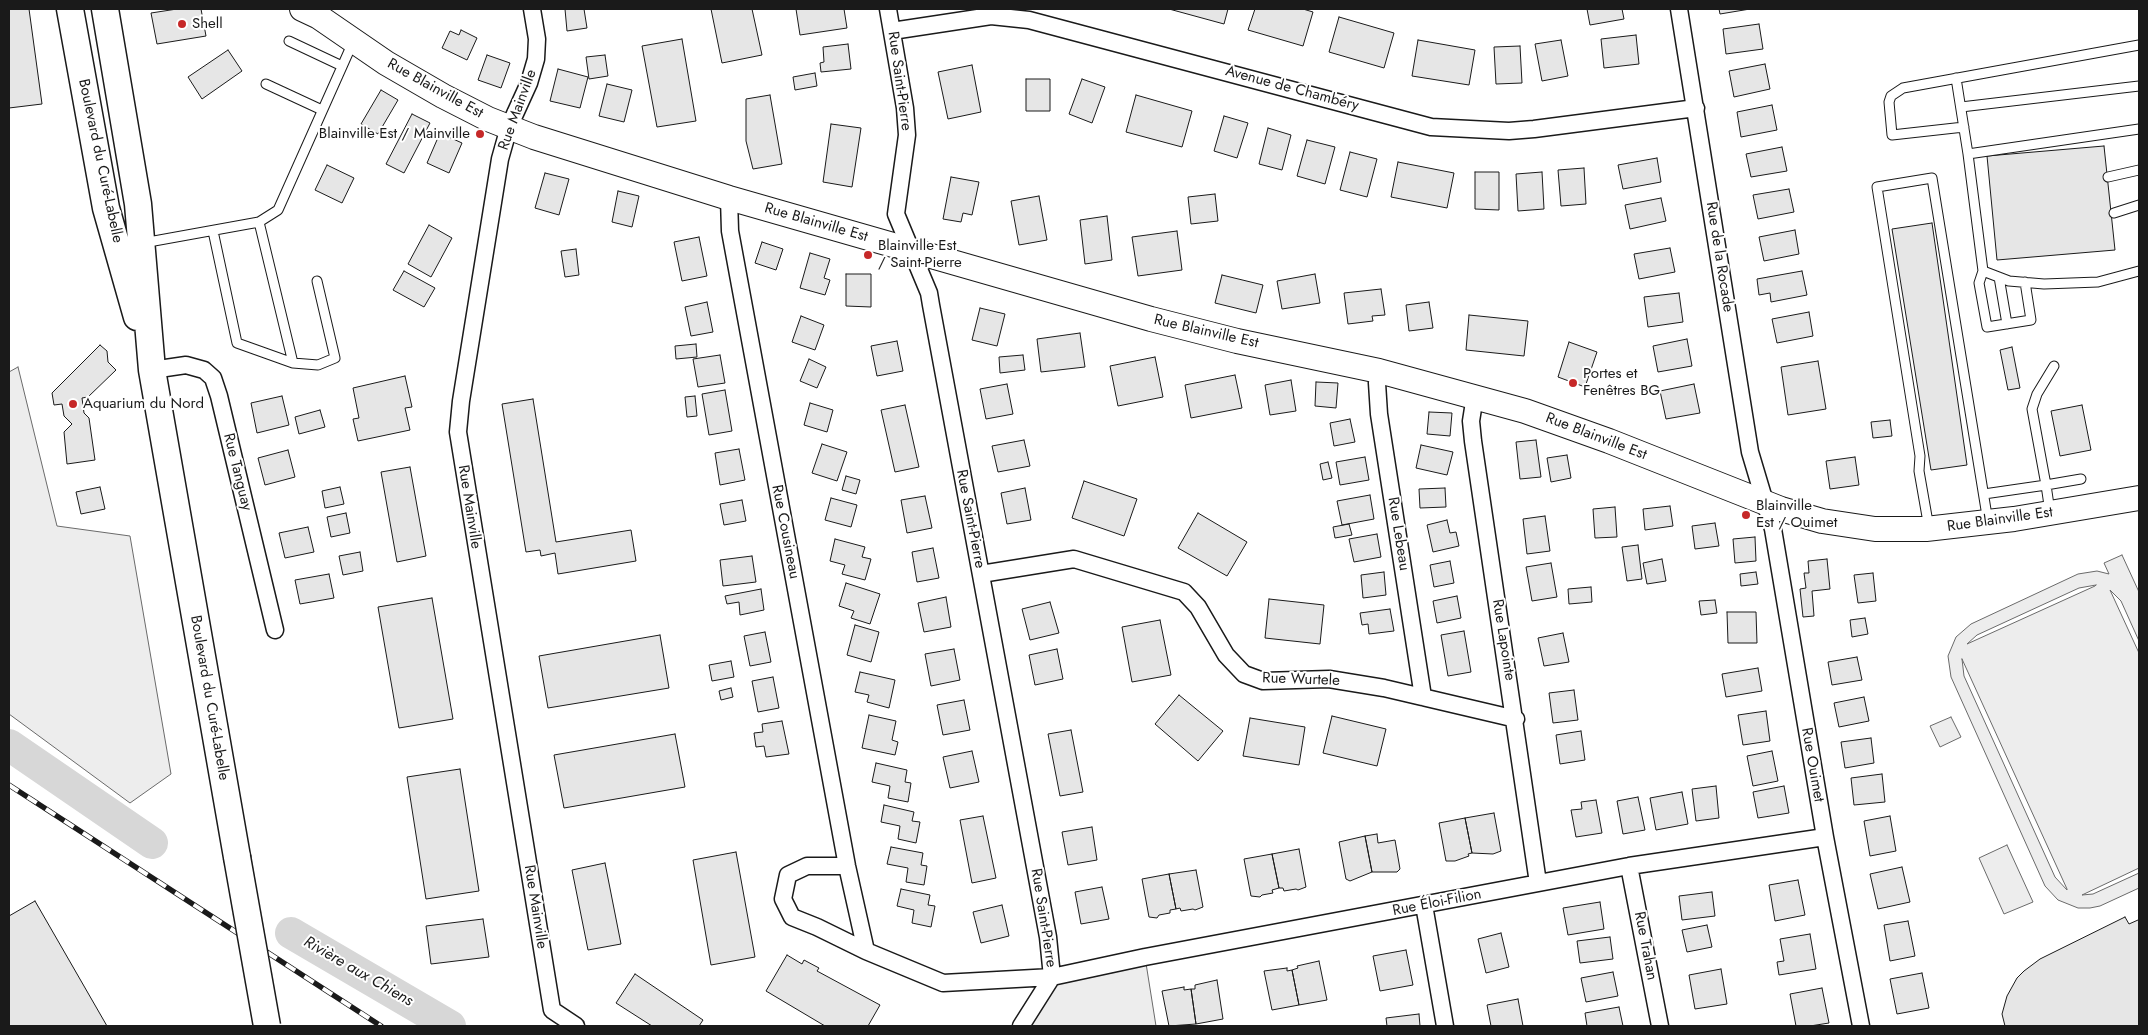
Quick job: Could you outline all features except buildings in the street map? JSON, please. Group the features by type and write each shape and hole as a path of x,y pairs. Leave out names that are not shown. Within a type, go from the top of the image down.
{"main road":[{"name":"Boulevard du Curé-Labelle","path":"70,9 106,208 152,370"},
{"name":"Boulevard du Curé-Labelle","path":"105,9 138,204 143,243 152,370 267,1026"}],"street":[{"name":"Rue Mainville","path":"532,9 537,38 536,59 528,84 509,127 496,186 461,401 458,432 552,1010 576,1026"},
{"name":"Rue Saint-Pierre","path":"888,9 905,108 907,135 896,214 929,293 1048,937 1052,977 1020,1026"},
{"name":"Rue de la Rocade","path":"1679,9 1750,452 1766,503"},
{"name":"Rue Blainville Est","path":"315,12 354,41 436,93 509,127 600,158 729,198 1180,327 1379,370 1525,411 1575,428 1766,503 1822,521 1856,527 1929,529 1988,522 2139,498"},
{"name":"Avenue de Chambéry","path":"892,31 991,16 1029,20 1432,127 1509,131 1696,108"},
{"name":"Rue Cousineau","path":"729,198 730,231 848,866 866,951"},
{"name":"Rue Tanguay","path":"152,370 186,365 204,370 213,378 219,396 275,630"},
{"name":"Rue Lebeau","path":"1379,370 1377,384 1379,414 1423,697"},
{"name":"Rue Lapointe","path":"1474,396 1471,421 1473,441 1516,719 1538,884"},
{"name":"Rue Ouimet","path":"1766,503 1773,529 1825,837 1861,1026"},
{"name":"Rue Wurtele","path":"981,574 1074,559 1184,592 1198,607 1226,655 1244,674 1263,681 1329,679 1384,688 1516,719"},
{"name":"Rue Éloi-Filion","path":"1052,977 1145,957 1629,866 1825,837"},
{"path":"848,866 806,866 788,875 783,899 792,917 866,951 943,983 1052,977"},
{"name":"Rue Trahan","path":"1629,866 1660,1026"},
{"path":"1424,906 1445,1026"}],"lane":[{"path":"289,41 342,66"},
{"path":"143,243 259,222 278,210 354,41"},
{"path":"1964,128 1892,135 1889,102 1896,91 1903,88 2139,45"},
{"path":"1956,78 1983,271 1979,283 1987,328 2030,320 2024,282"},
{"path":"266,84 322,110"},
{"path":"1961,107 2139,86"},
{"path":"1968,154 2139,129"},
{"path":"2108,177 2139,170"},
{"path":"1929,529 1919,471 1920,456 1878,187 1932,178 1988,522"},
{"path":"2114,213 2139,205"},
{"path":"259,222 293,363"},
{"path":"213,231 237,343 293,363 318,364 335,358 317,281"},
{"path":"1983,271 2009,281 2044,284 2098,282 2139,271"},
{"path":"1999,277 2007,324"},
{"path":"2051,512 2032,409 2037,394 2054,366"},
{"path":"1984,494 2081,479"}],"shaded area":[{"path":"18,367 57,526 130,536 171,774 130,803 9,714 9,372"},
{"path":"2122,555 2139,592 2139,641 2121,601 2110,590 2139,653 2139,868 2082,895 2093,894 2139,873 2139,888 2100,906 2078,908 2058,900 2045,886 1951,677 1948,656 1956,637 1971,624 2078,574 2097,571 2109,574 2104,563","holes":["2095,586 1967,644 1977,635 2079,588","1962,659 2067,889 2067,890 2055,877 1964,676"]},
{"path":"1951,717 1961,737 1940,747 1930,726"},
{"path":"2007,845 2033,902 2004,914 1979,858"},
{"path":"1145,957 1156,1026 1021,1026 1052,977"}],"waterway":[{"name":"Rivière aux Chiens","path":"9,745 152,843"},
{"name":"Rivière aux Chiens","path":"291,933 450,1026"}],"railway":[{"path":"9,785 381,1026"}],"place":[{"name":"Shell","path":"182,24"},
{"name":"Blainville Est / Mainville","path":"480,134"},
{"name":"Blainville Est / Saint-Pierre","path":"868,255"},
{"name":"Portes et Fenêtres BG","path":"1573,383"},
{"name":"Aquarium du Nord","path":"73,404"},
{"name":"Blainville Est / Ouimet","path":"1746,515"}]}
